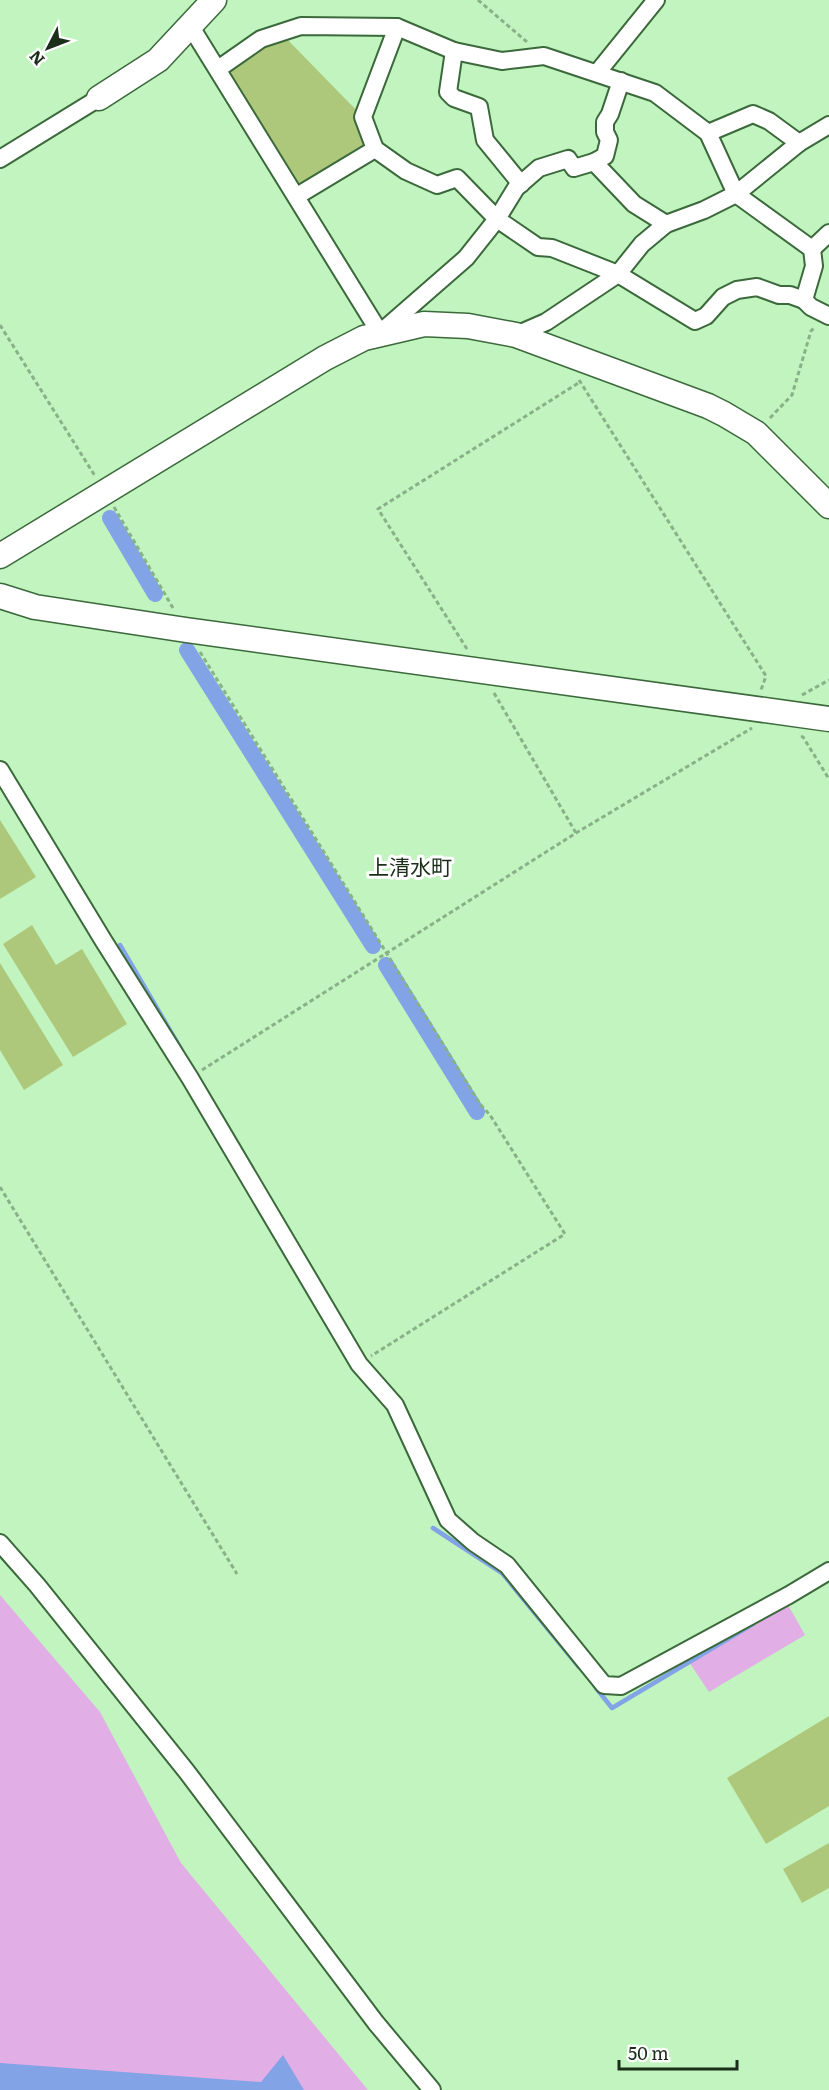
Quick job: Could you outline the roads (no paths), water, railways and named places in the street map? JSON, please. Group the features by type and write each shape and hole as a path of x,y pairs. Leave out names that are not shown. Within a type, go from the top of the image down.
{"street":[{"path":"0,159 158,60 214,0"},
{"path":"597,73 656,0"},
{"path":"218,69 261,39 301,26 397,27 454,51 502,61 544,56 655,93 708,133 736,194 812,249 814,266 804,300"},
{"path":"191,27 380,333"},
{"path":"397,27 363,117 375,149 406,171 437,185 457,177 497,219 538,247 552,248 618,274 695,321 706,316 723,297 737,290 756,287 778,296 790,295 804,300 811,307 828,316"},
{"path":"454,51 448,92 454,98 479,107 486,140 521,184"},
{"path":"380,333 466,258 497,219 516,188 539,168 568,159 574,168 605,156 609,140 605,132 605,122 621,81"},
{"path":"708,133 753,114 769,121 799,142"},
{"path":"516,335 546,322 618,274 642,244 666,224 704,210 736,194 799,142 829,125"},
{"path":"297,196 375,149"},
{"path":"594,162 634,204 666,224"},
{"path":"812,249 829,234"},
{"path":"0,556 325,358 364,338 424,324 468,326 516,335 708,406 756,433 829,506"},
{"path":"0,596 35,607 186,630 480,670 757,714 829,719"},
{"path":"0,771 190,1078 359,1364 395,1406 448,1521 473,1542 507,1565 604,1685 621,1686 829,1571"},
{"path":"0,1543 37,1585 180,1763 376,2023 432,2090"}],"water":[{"path":"283,2055 304,2090 0,2090 0,2063 261,2082"}],"waterway":[{"path":"110,518 155,594"},
{"path":"187,650 373,946"},
{"path":"120,945 181,1049"},
{"path":"386,965 477,1112"},
{"path":"433,1528 502,1573 579,1667"},
{"path":"596,1688 612,1708 753,1624"}],"district":[{"name":"上清水町","path":"410,865"}]}
